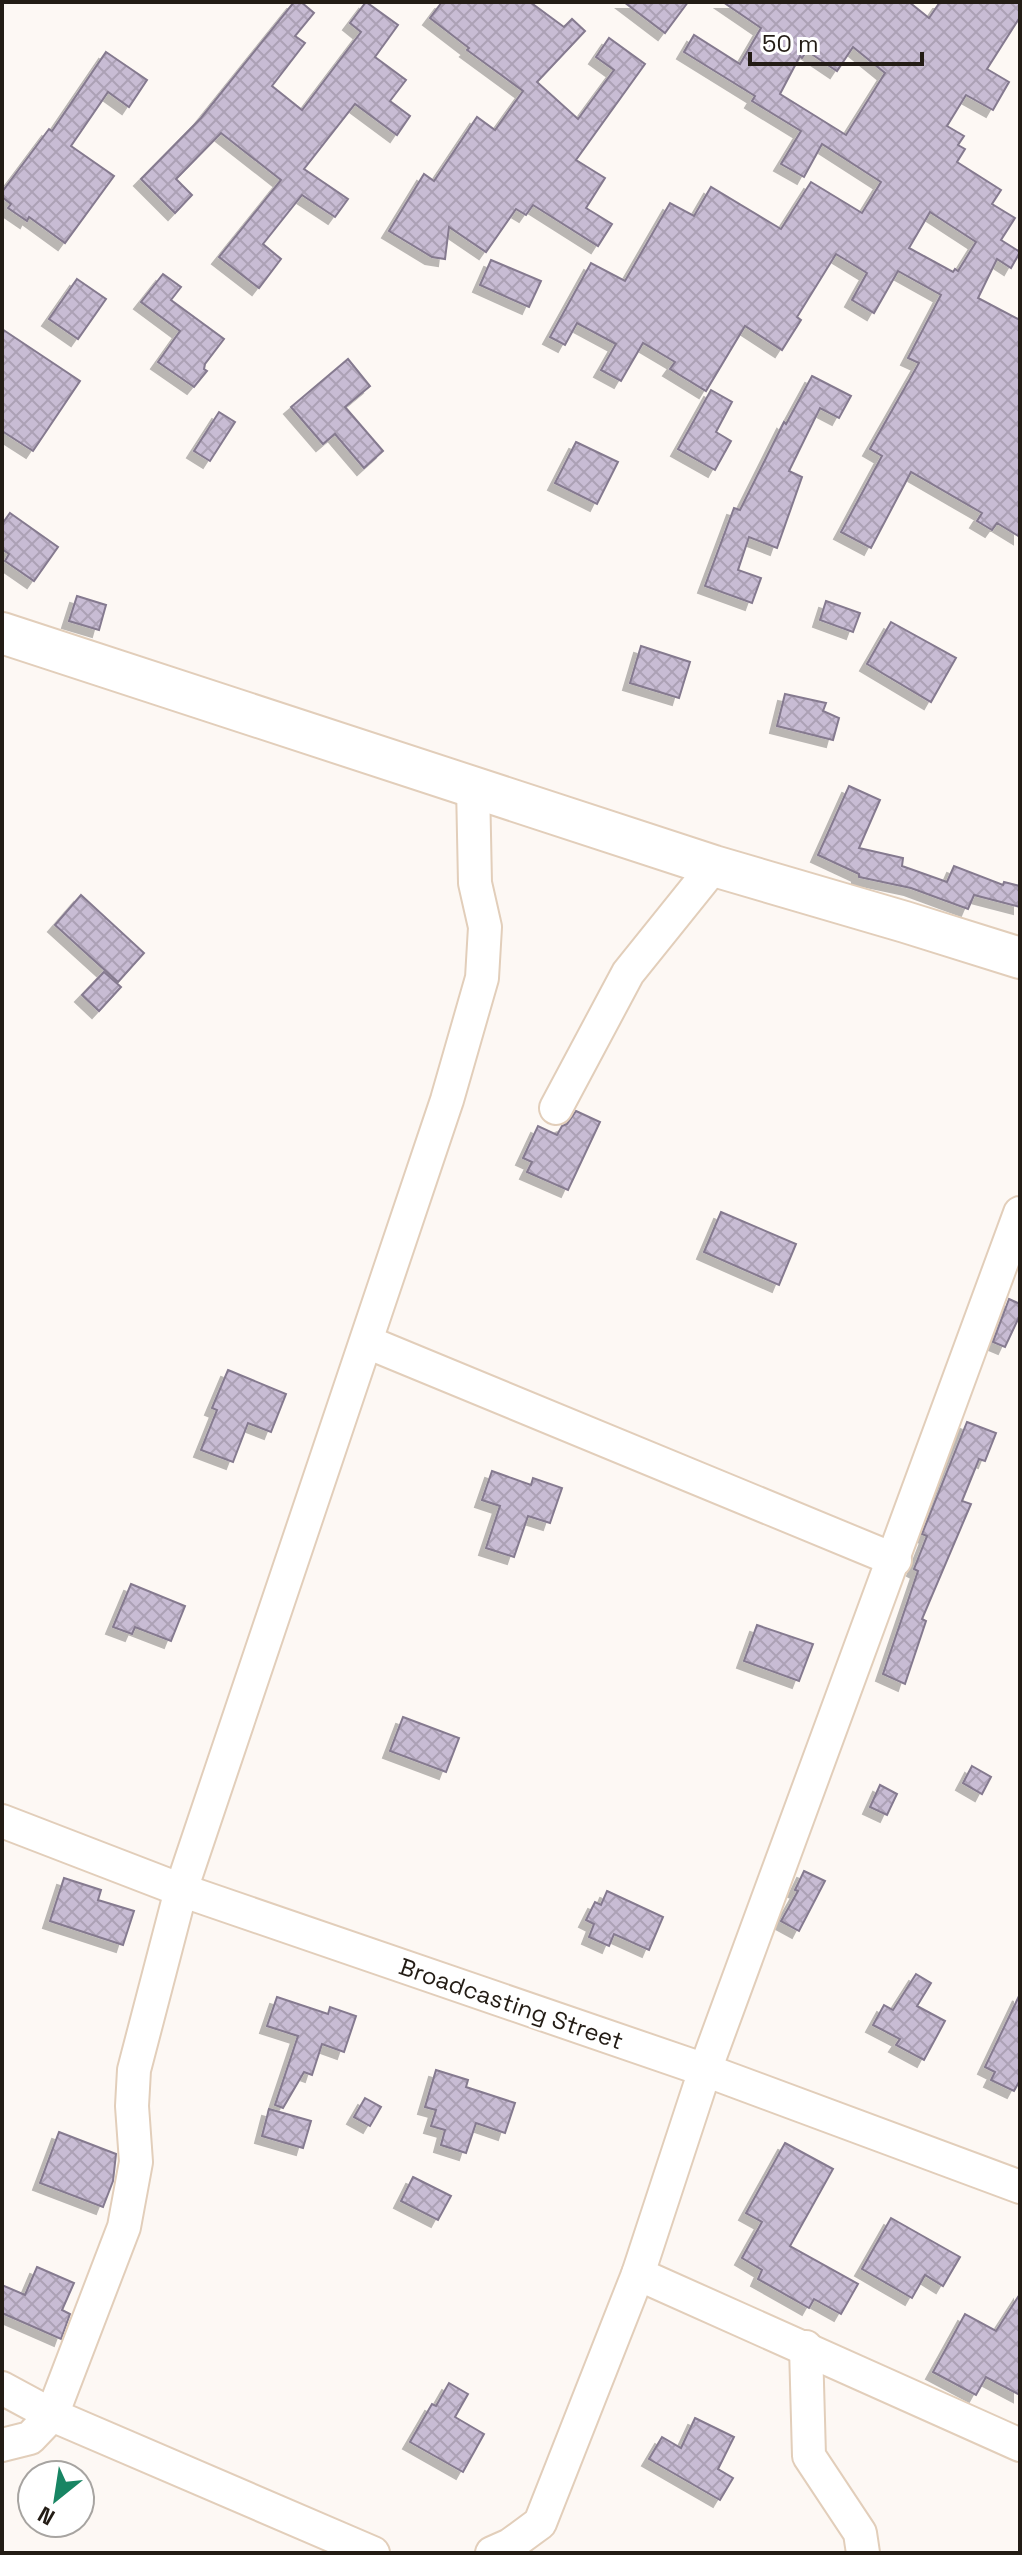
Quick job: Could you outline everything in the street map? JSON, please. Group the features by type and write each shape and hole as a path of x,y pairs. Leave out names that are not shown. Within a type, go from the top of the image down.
{"main road":[{"path":"2,633 714,866 1020,958"}],"street":[{"path":"2,2445 30,2438 52,2415 124,2227 136,2162 132,2106 134,2070 181,1890 447,1100 482,978 485,927 475,883 473,786"},
{"path":"556,1108 628,973 714,866"},
{"path":"492,2553 510,2545 540,2523 638,2274 705,2070 1020,1213"},
{"path":"367,1342 895,1560"},
{"name":"Broadcasting Street","path":"2,1821 181,1890 705,2070 1020,2187"},
{"path":"638,2274 1020,2445"},
{"path":"806,2347 809,2456 860,2533 863,2553"},
{"path":"2,2388 52,2415 373,2553"}],"building":[{"path":"294,2 301,2 314,13 295,36 305,43 272,86 302,110 361,32 350,23 366,2 398,25 375,57 406,80 390,101 410,116 397,135 355,104 304,169 348,199 335,217 302,195 263,244 281,259 259,288 219,257 281,180 221,133 176,179 192,195 175,213 141,179 201,118"},
{"path":"442,2 530,2 564,27 572,19 585,31 537,82 578,119 614,70 596,57 609,38 645,64 576,160 605,178 586,208 612,224 598,246 533,205 526,215 516,209 486,252 449,227 445,259 432,257 389,231 424,174 434,181 477,117 495,130 523,91 430,18"},
{"path":"624,2 688,2 665,33"},
{"path":"723,2 909,2 929,18 940,2 1020,2 1020,17 987,69 1009,82 993,110 966,95 947,126 964,136 958,145 965,149 957,162 1001,190 992,204 1015,218 1001,240 1020,252 1011,268 997,259 978,298 1020,320 1020,537 997,523 992,530 977,521 982,513 911,472 871,548 841,532 882,456 870,449 919,363 908,358 941,295 898,271 874,313 852,300 867,273 836,254 797,317 801,320 782,350 745,326 706,391 670,369 675,362 643,343 621,381 601,370 616,344 577,323 565,345 550,337 591,263 625,281 670,203 694,216 711,187 781,229 811,182 862,213 881,182 822,144 804,177 781,164 801,131 752,101 755,96 684,52 694,35 740,64 761,28","holes":["853,47 885,73 846,135 780,94 800,56 802,58 807,51 837,71","930,212 976,242 958,271 955,269 953,272 909,248"]},
{"path":"106,52 147,80 129,107 108,92 71,146 114,176 65,243 29,217 27,221 8,208 11,204 2,197 2,192 49,129 52,131"},
{"path":"491,260 541,281 529,307 480,285"},
{"path":"163,274 181,287 171,300 224,339 205,364 207,371 194,387 158,362 180,331 141,302"},
{"path":"77,279 106,299 78,339 49,319"},
{"path":"2,329 80,381 33,451 2,431"},
{"path":"348,359 370,386 345,407 383,451 364,468 335,434 323,444 291,407"},
{"path":"812,376 851,396 839,418 820,408 789,471 802,477 777,548 749,537 738,570 761,578 752,603 705,586 734,508 740,510 784,422 786,424"},
{"path":"711,390 732,402 716,432 731,441 715,470 678,449"},
{"path":"219,412 235,422 210,461 194,451"},
{"path":"576,442 618,462 597,504 555,483"},
{"path":"10,513 58,547 34,581 5,561 9,554 2,549 2,524"},
{"path":"77,596 106,605 99,630 69,621"},
{"path":"826,601 860,613 853,632 820,620"},
{"path":"891,622 956,658 931,702 867,664"},
{"path":"641,646 690,662 679,698 630,683"},
{"path":"785,694 826,703 823,711 839,718 833,740 777,726"},
{"path":"849,786 880,800 859,848 903,858 902,866 947,882 954,866 1003,885 1004,882 1020,886 1020,907 974,895 968,909 911,888 859,877 859,874 818,855"},
{"path":"81,895 144,953 118,982 55,925"},
{"path":"104,972 121,987 99,1011 82,995"},
{"path":"576,1111 600,1122 568,1190 527,1172 532,1162 523,1158 538,1126 557,1135"},
{"path":"721,1212 796,1244 779,1285 704,1252"},
{"path":"1009,1299 1020,1304 1020,1315 1005,1347 993,1342"},
{"path":"228,1370 286,1394 271,1432 248,1423 233,1462 201,1450 217,1410 212,1408"},
{"path":"967,1422 996,1433 985,1461 979,1459 962,1501 971,1504 922,1619 926,1621 905,1684 883,1674 918,1571 914,1569 927,1536 922,1534"},
{"path":"492,1471 531,1485 533,1478 562,1488 550,1523 528,1516 514,1557 486,1548 500,1506 482,1500"},
{"path":"131,1584 185,1606 171,1641 135,1627 132,1634 113,1627"},
{"path":"757,1625 813,1644 799,1681 744,1661"},
{"path":"403,1717 459,1738 446,1772 390,1751"},
{"path":"972,1766 991,1777 982,1794 963,1783"},
{"path":"880,1785 897,1794 887,1815 870,1807"},
{"path":"804,1871 825,1881 799,1931 781,1921 798,1891 795,1890"},
{"path":"64,1878 101,1890 98,1900 134,1911 123,1945 50,1921"},
{"path":"607,1891 663,1917 649,1950 614,1934 609,1946 589,1937 594,1924 586,1920 595,1902 601,1905"},
{"path":"916,1974 931,1983 917,2006 945,2021 924,2060 896,2045 900,2039 873,2025 884,2005 893,2010"},
{"path":"1020,1994 1020,2080 1014,2091 991,2080 995,2072 985,2067"},
{"path":"277,1997 328,2014 330,2007 356,2016 344,2052 322,2044 312,2075 304,2072 283,2108 275,2105 298,2036 267,2026"},
{"path":"436,2070 468,2080 466,2087 515,2103 505,2133 476,2123 466,2153 441,2145 445,2130 431,2126 436,2110 425,2107"},
{"path":"365,2098 381,2107 370,2126 354,2117"},
{"path":"269,2109 311,2121 303,2148 262,2136"},
{"path":"59,2132 116,2154 113,2181 103,2207 40,2183"},
{"path":"785,2143 833,2169 790,2246 858,2284 841,2314 814,2299 809,2308 758,2279 762,2270 742,2258 762,2222 746,2213"},
{"path":"413,2177 451,2196 438,2220 401,2201"},
{"path":"891,2218 960,2257 943,2286 925,2275 912,2298 862,2269"},
{"path":"37,2267 74,2283 62,2310 70,2314 61,2339 2,2313 2,2285 25,2295"},
{"path":"1020,2294 1020,2395 986,2377 976,2395 933,2372 965,2314 996,2331"},
{"path":"449,2383 468,2394 455,2417 484,2434 463,2472 410,2442 432,2404 436,2406"},
{"path":"695,2418 734,2437 718,2469 733,2478 720,2500 649,2459 662,2437 681,2448"}]}
